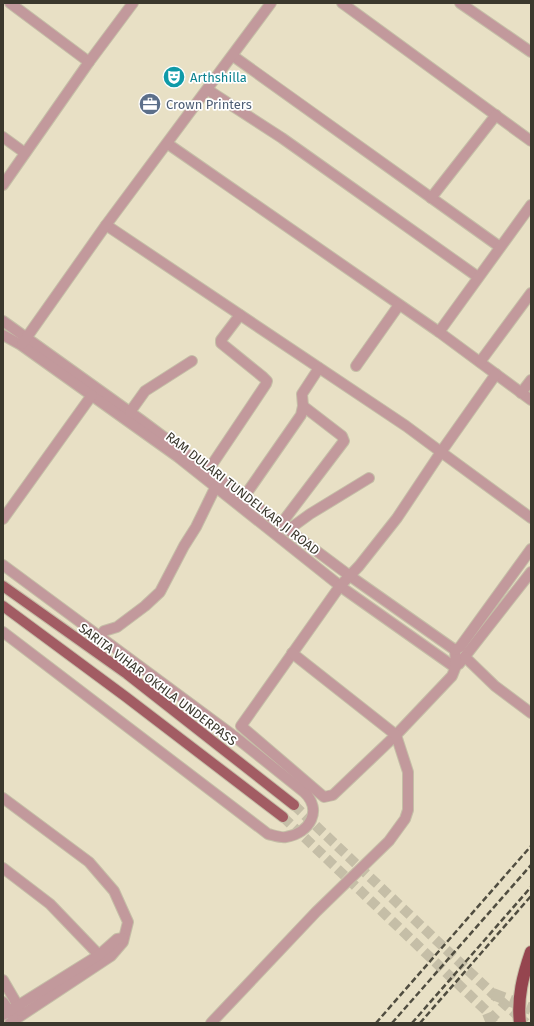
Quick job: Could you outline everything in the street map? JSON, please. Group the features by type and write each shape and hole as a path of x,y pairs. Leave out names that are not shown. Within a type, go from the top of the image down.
{"highway":[{"path":"520,1023 518,1010 521,986 531,952"}],"main road":[{"name":"SARITA VIHAR OKHLA UNDERPASS","path":"3,586 127,674 294,805"},
{"path":"3,606 126,696 283,817"}],"street":[{"path":"10,3 89,62"},
{"path":"3,185 89,62 133,3"},
{"path":"23,342 106,225 168,144 271,3"},
{"path":"342,3 531,141"},
{"path":"460,3 531,52"},
{"path":"233,56 500,247"},
{"path":"208,90 282,138 478,277"},
{"path":"431,198 496,115"},
{"path":"3,137 25,153"},
{"path":"168,144 439,332 531,400"},
{"path":"439,332 531,205"},
{"path":"106,225 406,426 531,518"},
{"path":"480,362 531,293"},
{"path":"356,366 399,305"},
{"path":"240,315 221,340 221,343 267,381 206,474 244,497 350,576 455,650"},
{"name":"RAM DULARI TUNDELKAR JI ROAD","path":"3,321 23,342 92,395 206,474"},
{"name":"RAM DULARI TUNDELKAR JI ROAD","path":"3,335 23,342 130,412 206,474 216,486 340,586 456,666"},
{"path":"130,412 145,391 192,361"},
{"path":"244,497 301,414 303,406 302,394 319,368"},
{"path":"496,374 397,518 350,576 340,586 241,726 324,797 333,795 396,735 452,676 456,666 465,657 531,572"},
{"path":"521,392 531,380"},
{"path":"3,519 92,395"},
{"path":"284,527 344,441 342,436 303,406"},
{"path":"284,527 315,511 369,478"},
{"path":"101,636 104,631 117,627 145,606 160,592 184,546 196,527 216,486"},
{"path":"455,650 460,647 531,549"},
{"path":"3,565 101,636 270,764 310,797 314,807 313,819 304,829 286,837 268,834 3,632"},
{"path":"455,650 456,666"},
{"path":"211,1023 316,912 389,841 397,832 408,810 408,772 396,735 292,653"},
{"path":"465,657 495,686 531,712"},
{"path":"270,764 276,756"},
{"path":"3,798 89,862 114,891 128,922 128,930 123,938 122,945 111,956 13,1015"},
{"path":"3,868 50,904 99,955"},
{"path":"13,1015 99,955 117,939 123,938"},
{"path":"3,980 13,1015"},
{"path":"3,1002 13,1015"}],"tunnel":[{"path":"294,805 493,994 526,1023"},
{"path":"283,817 499,1023"},
{"path":"493,994 531,1009"},
{"path":"488,1013 492,1023"}],"railway":[{"path":"376,1023 531,846"},
{"path":"392,1023 531,865"},
{"path":"412,1023 531,887"},
{"path":"420,1023 531,896"}],"place":[{"name":"Arthshilla","path":"174,77"},
{"name":"Crown Printers","path":"150,104"}]}
